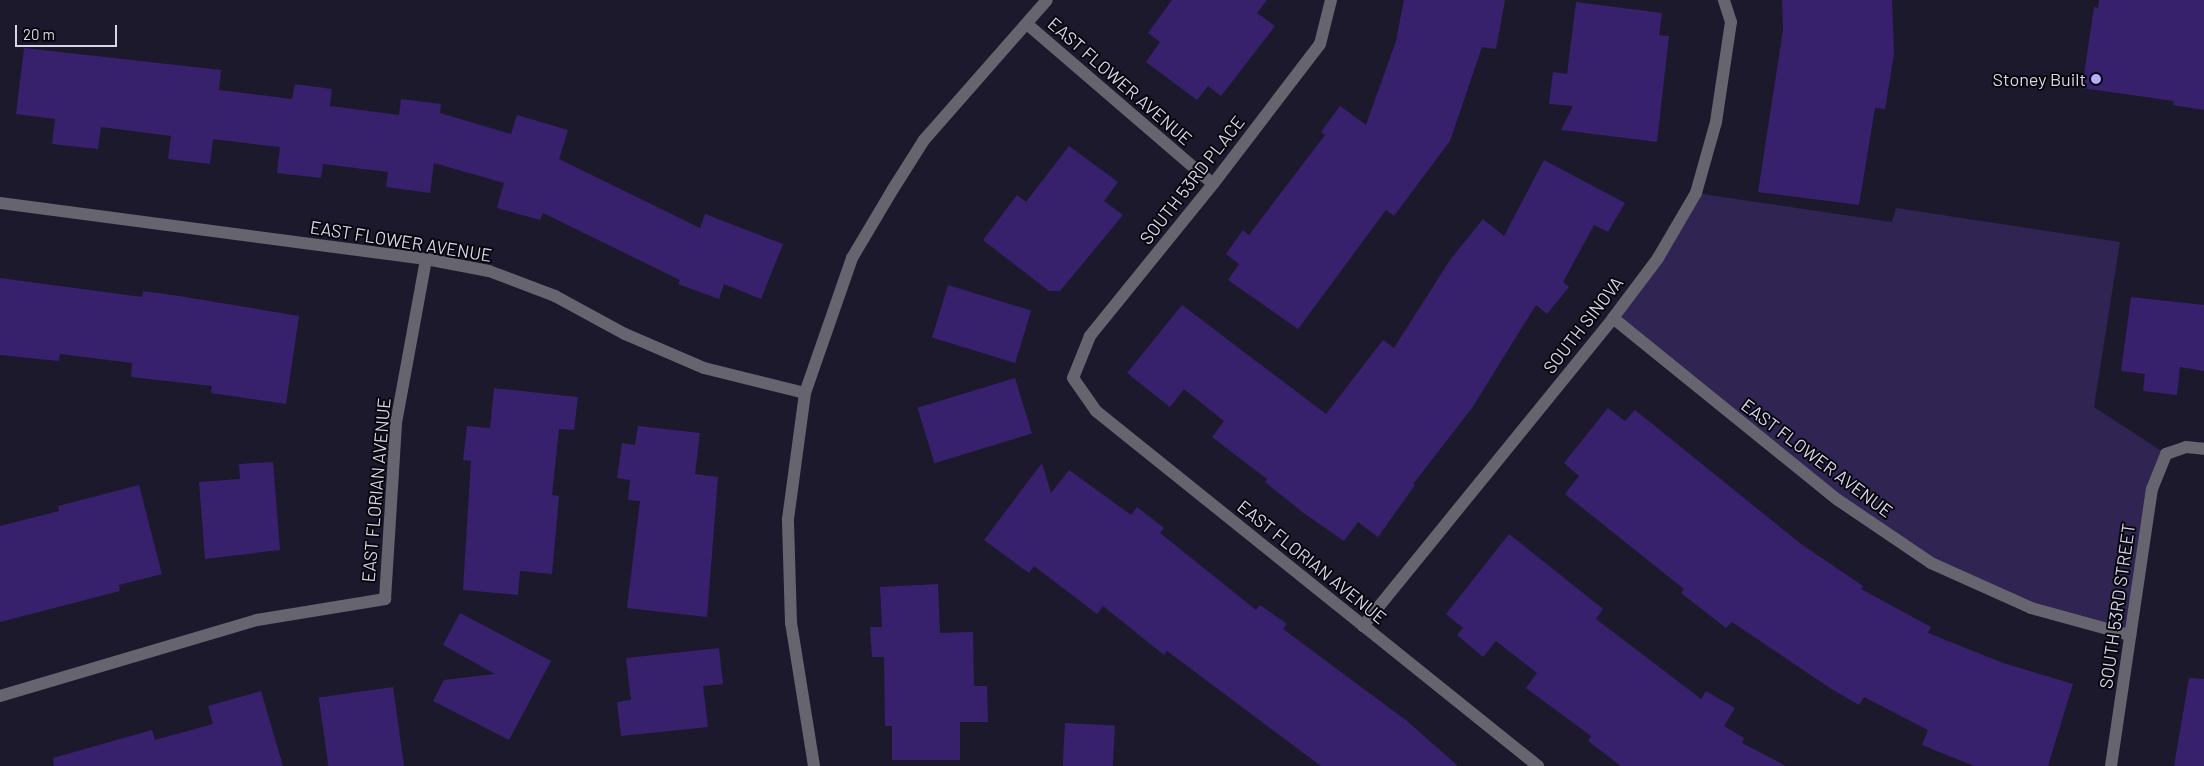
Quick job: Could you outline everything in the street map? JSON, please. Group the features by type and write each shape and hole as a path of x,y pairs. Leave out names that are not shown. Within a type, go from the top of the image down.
{"street":[{"path":"814,766 791,623 788,519 805,393 852,258 893,189 924,140 1028,24 1047,0"},
{"name":"SOUTH 53RD PLACE","path":"1073,378 1090,336 1213,184 1320,44 1331,0"},
{"name":"SOUTH SINOVA","path":"1363,626 1613,318 1658,258 1696,193 1716,122 1731,22 1724,0"},
{"name":"EAST FLOWER AVENUE","path":"1028,24 1213,184"},
{"name":"EAST FLOWER AVENUE","path":"0,203 426,259 489,271 555,296 625,334 704,368 805,393"},
{"name":"EAST FLORIAN AVENUE","path":"0,696 257,620 384,599 396,423 426,259"},
{"name":"EAST FLOWER AVENUE","path":"1613,318 1838,500 1931,562 2031,608 2130,635"},
{"name":"EAST FLORIAN AVENUE","path":"1073,378 1096,411 1538,766"},
{"name":"SOUTH 53RD STREET","path":"2111,766 2152,488 2166,454 2186,447 2204,449"}],"shaded area":[{"path":"1696,193 1892,222 1896,208 2120,242 2094,407 2166,454 2152,489 2130,635 2031,608 1931,563 1838,500 1613,318"}],"building":[{"path":"1172,0 1267,0 1257,13 1275,26 1221,96 1208,86 1197,100 1146,62 1160,42 1148,33"},
{"path":"1404,0 1505,0 1496,49 1482,47 1450,141 1394,216 1386,210 1298,329 1228,280 1239,264 1226,254 1243,230 1249,235 1325,135 1321,132 1340,106 1366,125 1396,41"},
{"path":"1782,0 1892,0 1894,54 1885,109 1875,108 1859,205 1758,192 1783,30"},
{"path":"2099,0 2204,0 2204,110 2173,105 2174,101 2082,88 2094,7 2098,8"},
{"path":"1576,2 1662,13 1659,35 1669,36 1657,142 1561,130 1573,106 1549,104 1553,72 1567,74"},
{"path":"24,48 221,70 219,90 292,99 295,84 332,89 330,106 399,115 401,99 441,104 440,113 511,134 517,115 568,130 559,159 700,228 705,214 783,244 761,299 724,284 719,299 678,284 680,280 543,213 540,220 497,208 504,183 434,163 430,193 386,187 388,172 323,164 321,178 277,173 280,147 213,139 210,164 168,159 171,136 101,127 98,149 52,144 55,119 16,114"},
{"path":"1069,146 1118,182 1104,201 1123,215 1060,291 1049,291 983,240 1017,195 1026,202"},
{"path":"1544,160 1625,203 1608,232 1594,225 1563,282 1569,287 1547,314 1536,305 1472,408 1413,484 1415,485 1378,537 1358,522 1344,541 1305,514 1265,482 1267,479 1212,437 1224,421 1184,389 1170,407 1127,373 1182,305 1326,414 1383,340 1394,348 1450,260 1483,219 1504,236"},
{"path":"0,278 142,297 143,291 299,316 286,404 211,393 212,386 131,377 132,363 60,354 59,361 0,355"},
{"path":"948,285 1031,310 1015,363 932,338"},
{"path":"2131,297 2204,305 2204,371 2180,367 2177,395 2143,391 2145,374 2121,371"},
{"path":"1015,378 1032,433 934,463 917,408"},
{"path":"494,388 578,397 574,430 559,429 552,495 559,496 552,574 520,571 518,595 463,590 471,461 463,460 467,426 490,428"},
{"path":"1608,408 1625,421 1635,410 1801,544 1863,586 1861,589 1931,627 1928,633 2003,663 2073,684 2048,766 1974,766 1922,745 1928,730 1864,697 1859,705 1830,688 1732,622 1726,628 1681,593 1684,589 1565,494 1579,476 1564,463"},
{"path":"638,426 700,433 695,474 718,477 707,617 627,608 640,501 628,500 630,480 617,478 622,443 635,445"},
{"path":"273,462 280,550 205,559 199,482 240,479 239,464"},
{"path":"1042,463 1051,493 1069,470 1131,515 1137,507 1164,528 1160,533 1256,610 1260,605 1287,624 1283,629 1407,721 1458,766 1321,766 1167,651 1164,655 1103,606 1097,614 1034,566 1029,573 984,540"},
{"path":"139,485 162,574 119,585 120,591 0,622 0,526 59,511 58,506"},
{"path":"1509,534 1603,609 1596,619 1701,699 1706,691 1735,708 1724,726 1744,738 1742,743 1786,766 1621,766 1588,741 1591,736 1526,688 1537,673 1496,641 1483,657 1457,635 1463,628 1446,614"},
{"path":"938,584 940,633 973,632 974,686 987,686 988,722 960,722 960,760 892,760 892,726 885,726 884,657 872,657 870,627 882,627 880,587"},
{"path":"460,613 551,661 509,740 433,701 444,680 495,674 443,645"},
{"path":"719,648 723,684 703,686 708,727 621,736 617,702 631,700 626,658"},
{"path":"2189,678 2204,679 2204,766 2174,766"},
{"path":"393,687 404,766 328,766 319,697"},
{"path":"261,691 283,766 54,766 53,758 152,730 155,740 213,724 208,706"},
{"path":"1065,723 1115,726 1113,766 1063,766"}],"place":[{"name":"Stoney Built","path":"2096,79"}]}
